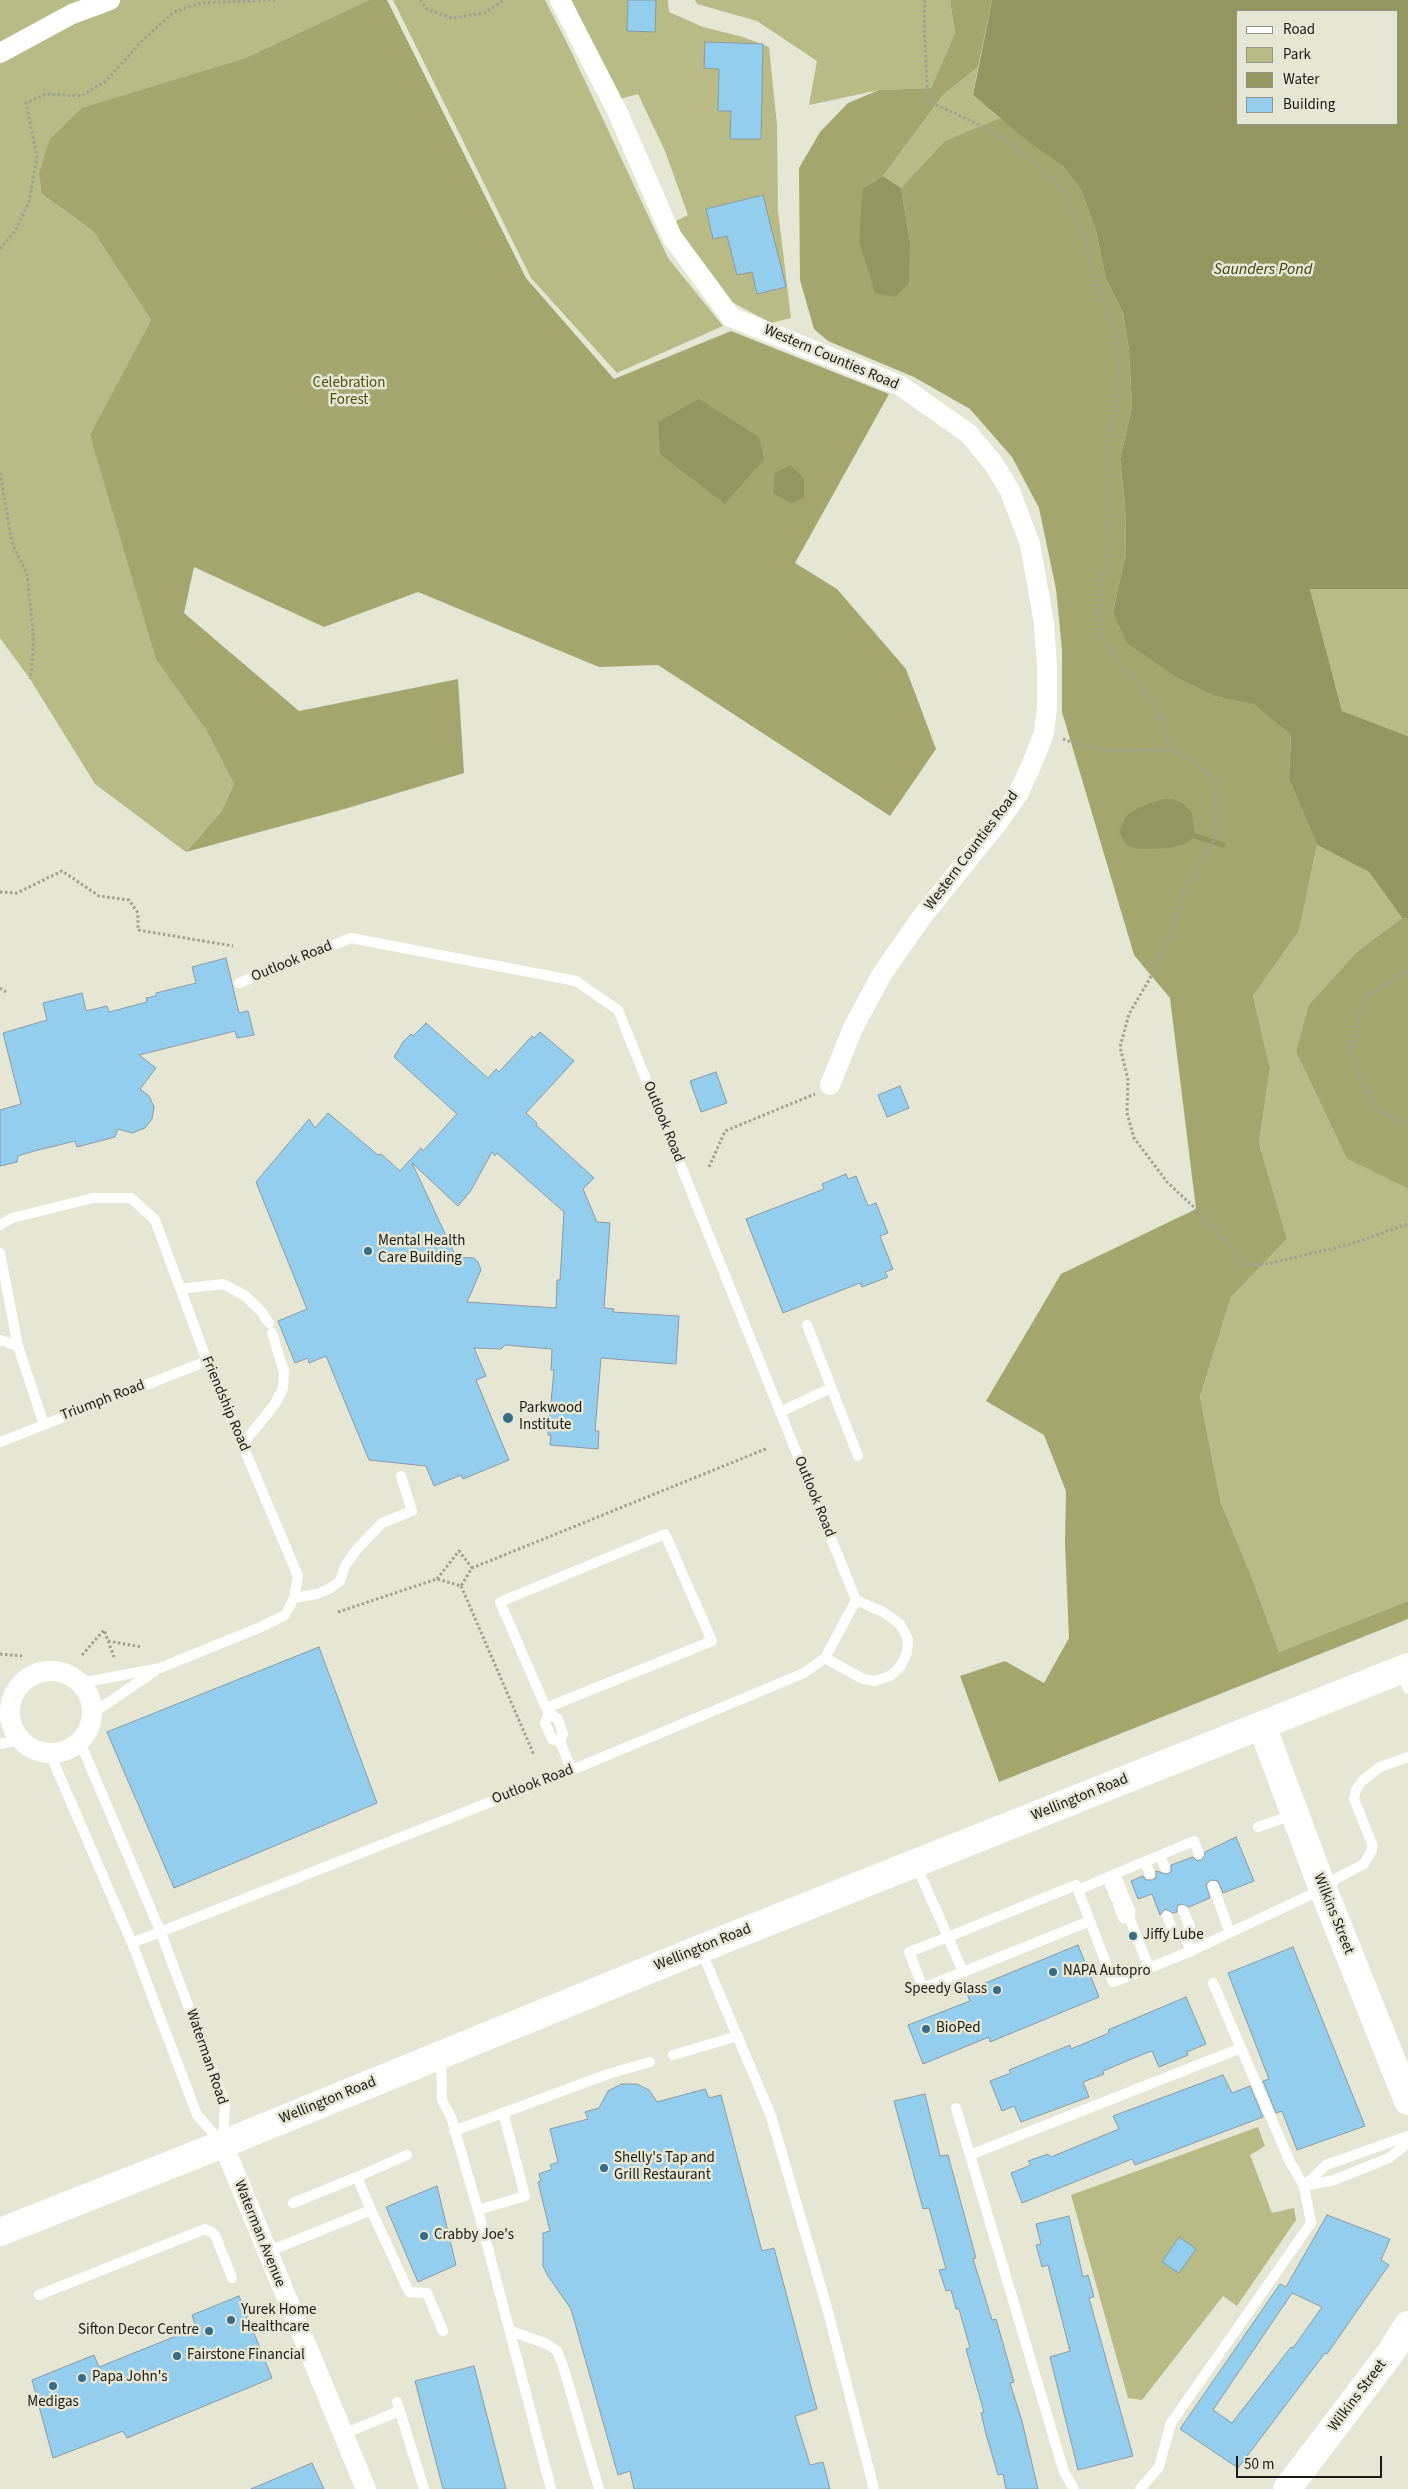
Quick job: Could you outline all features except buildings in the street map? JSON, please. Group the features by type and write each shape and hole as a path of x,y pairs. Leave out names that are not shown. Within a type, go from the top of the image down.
{"main road":[{"name":"Wellington Road","path":"0,2232 223,2144 700,1949 1262,1726 1405,1676"},
{"name":"Wilkins Street","path":"1262,1726 1322,1889 1408,2101"},
{"name":"Wilkins Street","path":"1287,2489 1385,2359 1408,2325"}],"street":[{"path":"0,52 72,14 110,0"},
{"name":"Western Counties Road","path":"560,0 618,111 672,237 731,318 901,386 969,434 993,463 1010,491 1030,544 1044,623 1048,707 1044,733 1018,794 921,918 882,974 853,1028 824,1089"},
{"path":"52,1670 67,1674 81,1683 93,1713 89,1729 80,1742 67,1750 50,1754 35,1749 21,1740 5,1714 23,1682 36,1673 52,1670"},
{"name":"Waterman Avenue","path":"223,2144 366,2489"}],"lane":[{"name":"Outlook Road","path":"132,1943 572,1770 804,1673 825,1658 856,1600 618,1010 576,981 351,938 240,983"},
{"name":"Friendship Road","path":"0,1225 12,1218 93,1198 131,1198 155,1220 207,1361 298,1576 294,1598 285,1615 160,1668 93,1713"},
{"path":"0,1253 18,1346 44,1425"},
{"path":"180,1289 223,1284 244,1295 260,1310 270,1328 284,1372 283,1388 276,1404 242,1445"},
{"path":"806,1325 858,1456"},
{"path":"0,1340 18,1346"},
{"name":"Triumph Road","path":"0,1442 207,1361"},
{"path":"780,1412 830,1388"},
{"path":"294,1598 317,1594 329,1589 340,1581 346,1566 358,1549 382,1523 412,1511 401,1476"},
{"path":"547,1710 712,1641 665,1534 500,1602 547,1710 558,1719 563,1734 560,1742 572,1770"},
{"path":"825,1658 863,1679 875,1681 890,1676 900,1667 907,1653 908,1639 900,1624 884,1612 856,1600"},
{"name":"Friendship Road","path":"81,1683 160,1668"},
{"path":"0,1744 21,1740"},
{"name":"Waterman Road","path":"80,1742 160,1933 224,2104 223,2144"},
{"name":"Waterman Road","path":"50,1754 132,1943 197,2115 223,2144"},
{"path":"1090,1921 923,1988 909,1952 1076,1885 1090,1921 1113,1982 1149,1968 1230,1933 1322,1889 1339,1877 1364,1864 1372,1850 1372,1844 1354,1799 1359,1785 1380,1768 1408,1757"},
{"path":"1258,1828 1294,1815"},
{"path":"1078,1890 1194,1841 1199,1854"},
{"path":"1160,1856 1165,1868"},
{"path":"1145,1862 1150,1874"},
{"path":"915,1864 963,1972"},
{"path":"1111,1876 1123,1918 1130,1919"},
{"path":"1111,1876 1130,1910 1130,1919 1149,1968"},
{"path":"1213,1886 1230,1933"},
{"path":"1183,1910 1190,1927 1184,1935"},
{"path":"1167,1916 1174,1934 1184,1935"},
{"path":"1184,1935 1190,1951"},
{"path":"700,1949 771,2116 827,2308 874,2489"},
{"path":"1140,2489 1159,2467 1171,2423 1311,2223 1304,2186 1290,2162 1213,1983"},
{"path":"673,2055 738,2036"},
{"path":"970,2155 1240,2048"},
{"path":"440,2056 442,2100 451,2116 478,2210 551,2489"},
{"path":"454,2131 608,2074 650,2062"},
{"path":"956,2108 1064,2472 1074,2489"},
{"path":"478,2210 525,2196 502,2112"},
{"path":"1304,2186 1326,2165 1408,2136"},
{"path":"1304,2186 1334,2180 1389,2158 1408,2143"},
{"path":"293,2203 407,2155"},
{"path":"357,2177 409,2292 427,2293 444,2331"},
{"path":"267,2252 371,2210"},
{"path":"39,2295 205,2229 216,2237 232,2278"},
{"path":"511,2331 546,2344 557,2351 599,2489"},
{"path":"343,2434 398,2406 424,2489"}],"path":[{"path":"0,249 15,231 29,202 31,193 37,157 26,103 46,94 81,96 105,82 142,41 174,12 201,3 277,0"},
{"path":"420,0 427,8 452,18 484,13 504,0"},
{"path":"925,0 924,25 928,101 986,128 1025,154 1065,192 1086,244 1096,283 1112,324 1121,375 1108,456 1109,544 1097,610 1102,638 1118,662 1136,679 1152,701 1164,724 1170,750"},
{"path":"0,473 12,544 27,574 33,630 33,656 30,679"},
{"path":"1044,733 1082,746 1106,750 1170,750 1190,758 1217,782 1216,836 1210,851 1182,896 1172,933 1149,980 1129,1014 1120,1047 1128,1080 1127,1113 1134,1138 1167,1182 1203,1216 1246,1265 1267,1264 1351,1244 1408,1224"},
{"path":"0,892 17,894 62,871 99,896 129,900 138,913 138,930 233,946"},
{"path":"1408,972 1364,998 1350,1051 1375,1108 1408,1124"},
{"path":"0,988 6,992"},
{"path":"709,1167 725,1130 824,1089"},
{"path":"461,1586 472,1568 768,1448"},
{"path":"338,1612 437,1579 459,1551 472,1568"},
{"path":"437,1579 461,1586"},
{"path":"461,1586 534,1755"},
{"path":"82,1655 104,1630 114,1657"},
{"path":"108,1641 142,1646"},
{"path":"0,1654 22,1656"}],"green space":[{"path":"0,0 369,0 243,59 42,194 93,231 151,320 90,436 205,728 234,784 221,812 186,852 95,784 30,679 0,638"},
{"name":"Celebration Forest","path":"369,0 387,0 526,278 614,379 731,331 889,394 795,563 837,589 906,669 936,749 890,816 658,665 599,667 418,592 324,627 194,567 184,613 299,711 458,679 464,773 348,808 186,852 221,812 234,784 205,728 156,659 90,435 151,320 93,231 42,194 39,173 50,139 82,108 243,59"},
{"path":"393,0 545,0 571,51 668,258 723,326 617,373 531,278"},
{"path":"571,0 668,0 669,12 703,27 743,37 769,47 777,125 778,211 791,318 771,323 730,301 690,249 674,222 688,215 665,151 638,94 620,99"},
{"path":"695,0 950,0 955,33 931,88 879,90 809,105 817,61 757,21 697,4"},
{"path":"950,0 992,0 978,67 943,95 883,176 863,188 910,241 901,188 945,141 1000,118 1063,166 1081,190 1096,231 1106,279 1123,313 1129,351 1132,407 1120,459 1125,505 1126,553 1113,612 1179,679 1214,696 1254,703 1291,735 1289,779 1317,845 1299,931 1253,996 1270,1068 1259,1143 1287,1239 1231,1297 1200,1397 1221,1503 1252,1578 1279,1652 1408,1601 1408,1619 999,1782 960,1676 1005,1661 1044,1683 1069,1638 1065,1544 1066,1491 1044,1435 986,1401 1061,1274 1196,1209 1170,998 1134,955 1062,712 1062,650 1056,589 1039,508 1012,457 970,409 914,377 828,341 814,329 800,280 799,168 820,132 848,103 879,90 931,88 955,33"},
{"path":"978,67 973,95 1000,118 945,142 901,188 883,176 943,95"},
{"path":"1310,589 1408,589 1408,736 1342,711"},
{"path":"1317,845 1369,872 1402,918 1358,951 1296,1052 1347,1159 1408,1189 1408,1601 1279,1652 1252,1578 1221,1503 1200,1397 1231,1297 1287,1239 1259,1143 1270,1068 1253,996 1299,931"},
{"path":"1402,918 1408,919 1408,1189 1347,1159 1296,1052 1309,1005 1358,951"},
{"path":"1258,2127 1265,2146 1250,2155 1272,2213 1294,2208 1296,2220 1237,2306 1223,2296 1142,2400 1128,2398 1071,2195"}],"water":[{"name":"Saunders Pond","path":"992,0 1408,0 1408,589 1310,589 1342,711 1408,736 1408,919 1402,918 1369,872 1317,845 1289,779 1291,735 1254,704 1214,696 1179,679 1127,643 1113,612 1126,553 1125,505 1120,459 1132,407 1129,351 1123,313 1106,279 1096,231 1081,190 1063,166 1025,139 973,95"},
{"path":"883,176 901,188 910,241 909,283 895,297 875,293 859,241 863,188"},
{"path":"699,399 759,437 764,459 725,504 660,454 658,422"},
{"path":"790,465 804,478 804,497 792,504 773,493 775,473"},
{"path":"1163,799 1173,799 1184,804 1192,813 1195,836 1185,844 1169,848 1140,849 1127,846 1119,832 1127,815 1140,807"}],"waterway":[{"path":"1195,836 1223,845"}],"place":[{"name":"Mental Health Care Building","path":"368,1251"},
{"name":"Parkwood Institute","path":"508,1418"},
{"name":"Jiffy Lube","path":"1133,1936"},
{"name":"NAPA Autopro","path":"1053,1972"},
{"name":"Speedy Glass","path":"997,1990"},
{"name":"BioPed","path":"926,2029"},
{"name":"Shelly's Tap and Grill Restaurant","path":"604,2168"},
{"name":"Crabby Joe's","path":"424,2236"},
{"name":"Yurek Home Healthcare","path":"231,2320"},
{"name":"Sifton Decor Centre","path":"209,2331"},
{"name":"Fairstone Financial","path":"177,2356"},
{"name":"Papa John's","path":"82,2378"},
{"name":"Medigas","path":"53,2386"}]}
